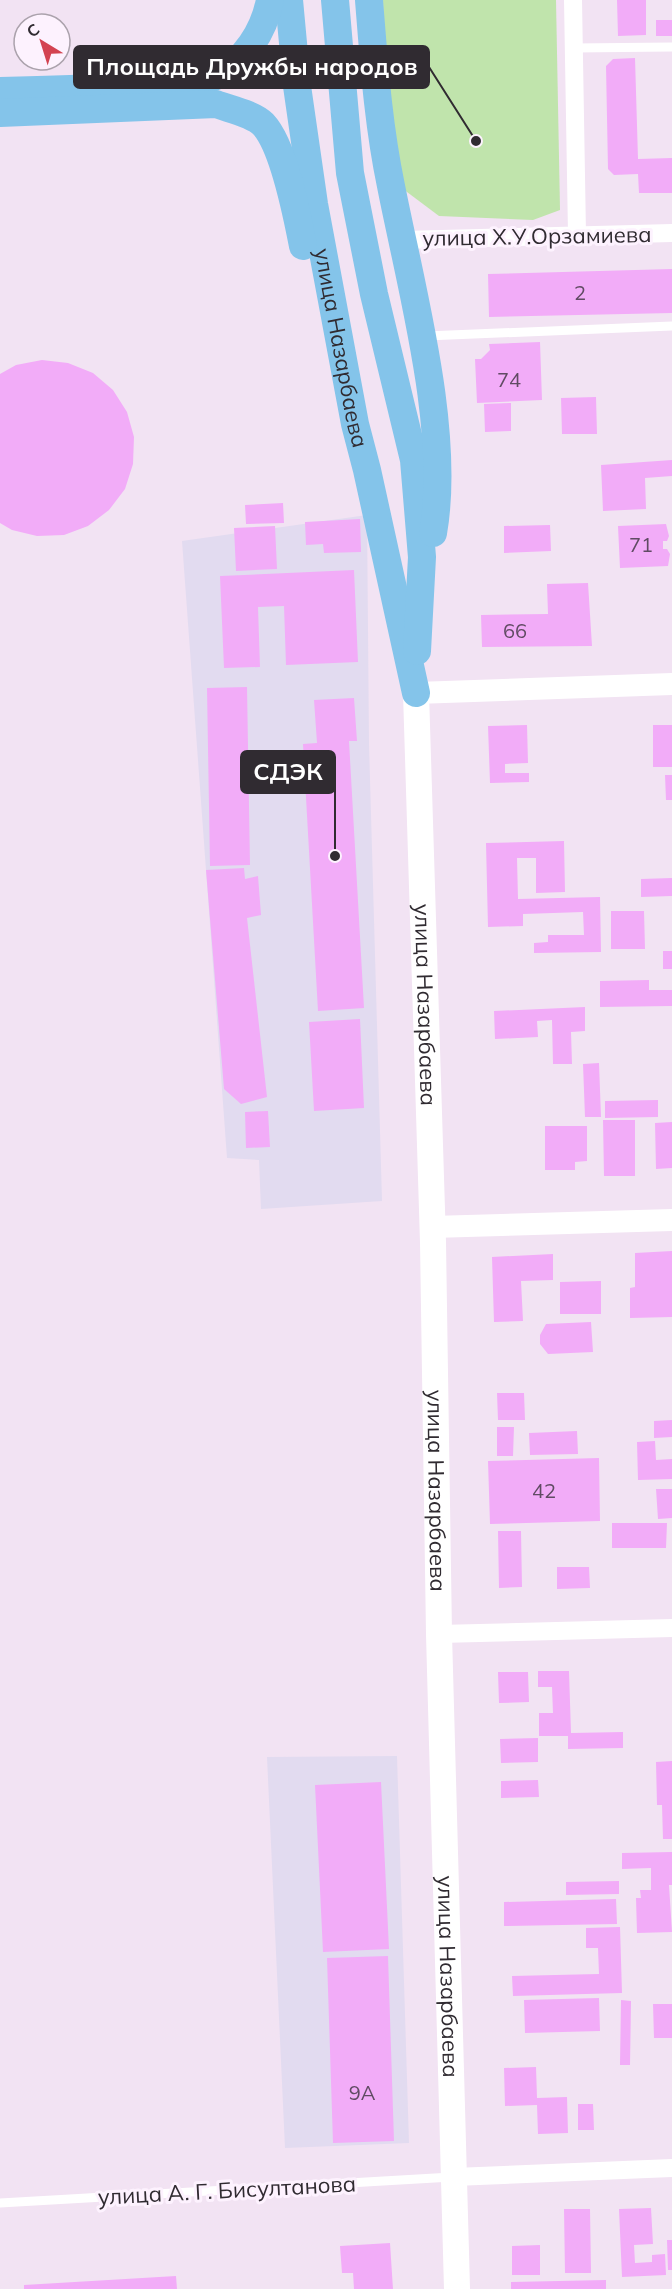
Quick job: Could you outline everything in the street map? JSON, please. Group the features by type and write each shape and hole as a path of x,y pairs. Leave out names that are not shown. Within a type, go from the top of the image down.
{"main road":[{"path":"0,91 153,87 192,84 216,76 237,61 258,36 267,17 270,0"},
{"name":"улица Назарбаева","path":"289,0 297,86 314,204 355,424 416,693"},
{"name":"улица Назарбаева","path":"335,0 351,173 374,294 414,460 422,557 416,693 432,1227 439,1634 457,2289"},
{"path":"369,0 377,102 433,415 437,500 420,603"},
{"path":"0,113 216,104 262,123 284,165 309,285 355,424"}],"street":[{"path":"573,0 577,234"},
{"name":"улица Х.У.Орзамиева","path":"402,240 672,233"},
{"path":"416,693 672,684"},
{"path":"432,1227 672,1220"},
{"path":"439,1634 672,1628"},
{"path":"454,2177 672,2168"}],"lane":[{"path":"574,48 672,47"},
{"path":"420,337 672,326"},
{"name":"улица А. Г. Бисултанова","path":"0,2203 454,2177"}],"shaded area":[{"path":"367,515 369,744 382,1201 261,1209 259,1160 227,1158 182,541"},
{"path":"397,1756 409,2143 285,2148 267,1757"}],"green space":[{"path":"383,0 556,0 560,210 533,220 439,216 403,189 385,93"}],"building":[{"path":"617,0 646,0 646,35 618,36"},
{"path":"656,20 672,20 672,36 656,36"},
{"path":"635,58 638,159 672,158 672,193 639,193 638,174 614,175 608,169 606,66 613,59"},
{"path":"672,269 672,313 489,317 488,274"},
{"path":"540,342 542,400 477,403 475,359 481,359 490,350 489,344"},
{"path":"42,360 68,363 93,373 113,390 127,412 134,437 133,464 125,489 109,510 88,526 64,535 37,536 12,530 0,523 0,374 16,365"},
{"path":"596,397 597,434 562,434 561,398"},
{"path":"511,403 511,431 485,432 484,404"},
{"path":"672,460 672,476 645,478 646,509 603,511 601,465"},
{"path":"283,503 284,523 246,524 245,505"},
{"path":"360,519 361,552 324,553 323,544 306,545 305,522"},
{"path":"666,524 669,536 667,541 663,541 663,549 667,549 670,554 668,566 620,568 618,526"},
{"path":"550,525 551,551 504,553 504,526"},
{"path":"275,526 277,569 236,571 234,528"},
{"path":"354,570 358,662 286,665 284,606 258,607 260,667 224,668 220,576"},
{"path":"588,583 592,646 482,647 481,615 548,614 547,584"},
{"path":"247,687 250,865 210,866 207,688"},
{"path":"354,698 357,741 349,741 364,1008 318,1011 303,744 317,743 314,700"},
{"path":"527,725 528,763 505,764 505,773 529,773 529,782 490,783 488,726"},
{"path":"653,725 672,725 672,767 653,767"},
{"path":"665,775 672,775 672,800 666,800"},
{"path":"564,841 565,892 536,893 536,858 517,858 518,899 600,897 601,952 534,953 534,943 548,942 548,935 584,935 583,912 523,914 523,926 488,927 486,843"},
{"path":"244,868 245,879 258,876 261,915 247,918 267,1097 241,1104 224,1089 206,870"},
{"path":"672,878 672,896 641,897 641,879"},
{"path":"611,911 644,911 645,949 611,949"},
{"path":"663,951 672,951 672,969 663,969"},
{"path":"649,980 649,990 672,990 672,1006 600,1007 600,981"},
{"path":"585,1007 585,1031 571,1032 572,1064 553,1064 552,1020 537,1021 538,1037 495,1039 494,1011"},
{"path":"360,1019 364,1108 314,1111 309,1022"},
{"path":"599,1063 601,1117 585,1117 583,1064"},
{"path":"658,1100 658,1117 605,1118 605,1101"},
{"path":"268,1111 270,1147 246,1148 245,1112"},
{"path":"603,1120 635,1120 635,1176 604,1176"},
{"path":"672,1122 672,1168 656,1169 655,1123"},
{"path":"545,1126 587,1126 587,1161 575,1162 575,1170 545,1170"},
{"path":"672,1251 672,1317 630,1318 630,1288 635,1287 635,1253"},
{"path":"553,1254 553,1280 521,1281 523,1321 494,1322 492,1257"},
{"path":"601,1281 601,1314 560,1314 560,1282"},
{"path":"591,1322 593,1352 548,1354 540,1344 540,1335 546,1324"},
{"path":"497,1393 524,1393 525,1420 498,1420"},
{"path":"672,1420 672,1437 654,1438 654,1421"},
{"path":"497,1427 514,1427 513,1456 497,1456"},
{"path":"577,1431 578,1454 530,1455 529,1433"},
{"path":"655,1441 656,1460 672,1459 672,1479 638,1480 637,1442"},
{"path":"599,1458 600,1521 490,1524 488,1461"},
{"path":"656,1489 672,1489 672,1518 658,1519"},
{"path":"612,1523 667,1523 666,1548 612,1548"},
{"path":"498,1531 521,1531 522,1587 499,1588"},
{"path":"557,1567 589,1567 590,1588 557,1589"},
{"path":"538,1671 569,1671 571,1733 623,1732 623,1748 568,1749 568,1736 539,1736 539,1713 553,1713 552,1687 538,1687"},
{"path":"498,1672 528,1672 529,1702 499,1703"},
{"path":"538,1738 538,1762 501,1763 500,1739"},
{"path":"672,1761 672,1839 663,1839 662,1805 657,1805 656,1762"},
{"path":"538,1780 539,1797 501,1798 501,1781"},
{"path":"381,1782 389,1949 323,1952 315,1785"},
{"path":"672,1852 672,1885 669,1885 672,1932 637,1933 636,1898 641,1898 640,1890 651,1890 651,1868 622,1869 622,1853"},
{"path":"619,1881 619,1894 566,1895 566,1882"},
{"path":"616,1899 617,1924 504,1926 504,1902"},
{"path":"620,1927 622,1993 513,1996 512,1976 599,1974 598,1948 586,1948 586,1928"},
{"path":"388,1956 394,2141 333,2143 327,1958"},
{"path":"599,1998 600,2031 525,2033 524,2000"},
{"path":"621,2000 631,2001 630,2065 620,2065"},
{"path":"653,2004 672,2004 672,2038 654,2038"},
{"path":"536,2067 537,2098 567,2097 568,2133 538,2134 537,2105 505,2106 504,2068"},
{"path":"578,2104 593,2104 594,2130 578,2130"},
{"path":"651,2208 653,2244 634,2245 635,2263 652,2262 652,2255 665,2254 666,2275 622,2277 619,2209"},
{"path":"564,2209 590,2209 591,2273 565,2273"},
{"path":"667,2240 672,2240 672,2270 668,2270"},
{"path":"390,2243 393,2289 354,2289 353,2273 342,2273 340,2246"},
{"path":"540,2245 540,2275 512,2275 512,2246"},
{"path":"176,2276 177,2289 24,2289 24,2285"},
{"path":"606,2280 606,2289 511,2289 511,2282"}],"place":[{"name":"Площадь Дружбы народов","path":"476,141"},
{"name":"СДЭК","path":"335,856"}]}
